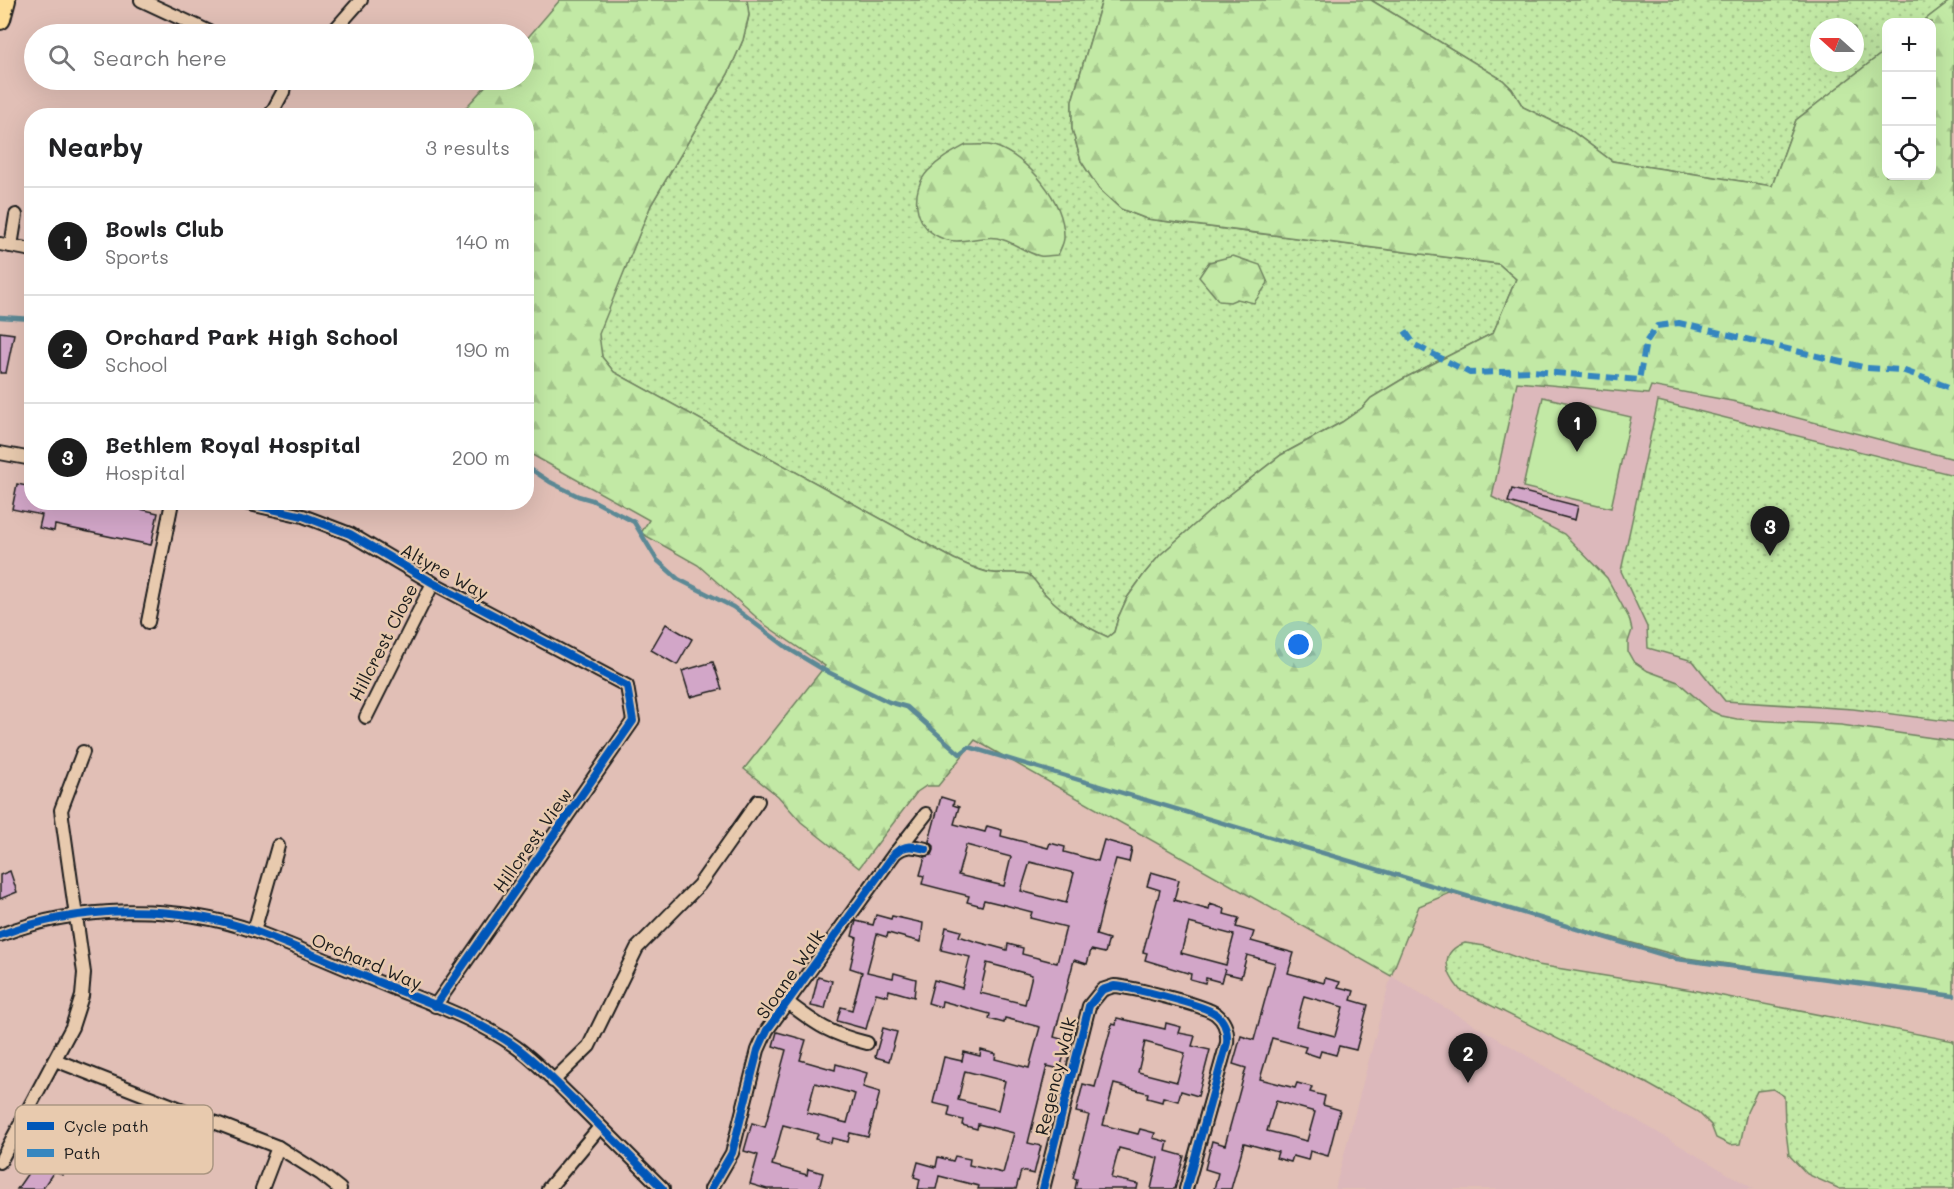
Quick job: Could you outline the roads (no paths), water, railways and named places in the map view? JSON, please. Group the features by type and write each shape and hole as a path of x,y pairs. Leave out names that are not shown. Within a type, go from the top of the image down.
{"main road":[{"path":"0,19 5,0"}],"street":[{"path":"141,0 192,24"},
{"path":"340,24 361,0"},
{"path":"274,108 283,90"},
{"path":"16,215 6,245 24,248"},
{"path":"0,453 24,458"},
{"path":"148,622 170,510"},
{"name":"Altyre Way","path":"276,510 303,516 350,534 433,584 627,686"},
{"name":"Hillcrest Close","path":"366,717 433,584"},
{"name":"Hillcrest View","path":"435,1006 633,721 627,686"},
{"path":"31,1105 72,1027 82,996 84,973 61,810 83,752"},
{"path":"553,1081 588,1046 637,948 699,885 758,801"},
{"name":"Sloane Walk","path":"711,1189 732,1153 758,1050 767,1030 895,853 926,814"},
{"path":"254,931 278,846"},
{"path":"895,853 909,846 926,849"},
{"name":"Orchard Way","path":"0,935 76,916 122,912 156,913 221,922 254,931 435,1006 505,1040 529,1058 663,1189"},
{"name":"Regency Walk","path":"1042,1189 1089,1006 1102,990 1114,986 1201,1007 1216,1014 1226,1027 1227,1043 1186,1189"},
{"path":"787,1002 821,1028 867,1043"},
{"path":"55,1060 170,1105"},
{"path":"213,1122 278,1147 340,1189"},
{"path":"548,1189 600,1127"},
{"path":"0,1162 15,1134"},
{"path":"262,1189 278,1147"}],"waterway":[{"path":"0,317 24,318"},
{"path":"534,471 550,482 578,496 592,500 634,522 657,560 678,579 733,607 789,649 824,670 889,702 907,707 960,754 969,747 1677,959 1954,996"}],"place":[{"name":"Bowls Club","path":"1577,452"},
{"name":"Bethlem Royal Hospital","path":"1770,556"},
{"name":"Orchard Park High School","path":"1468,1083"}]}
